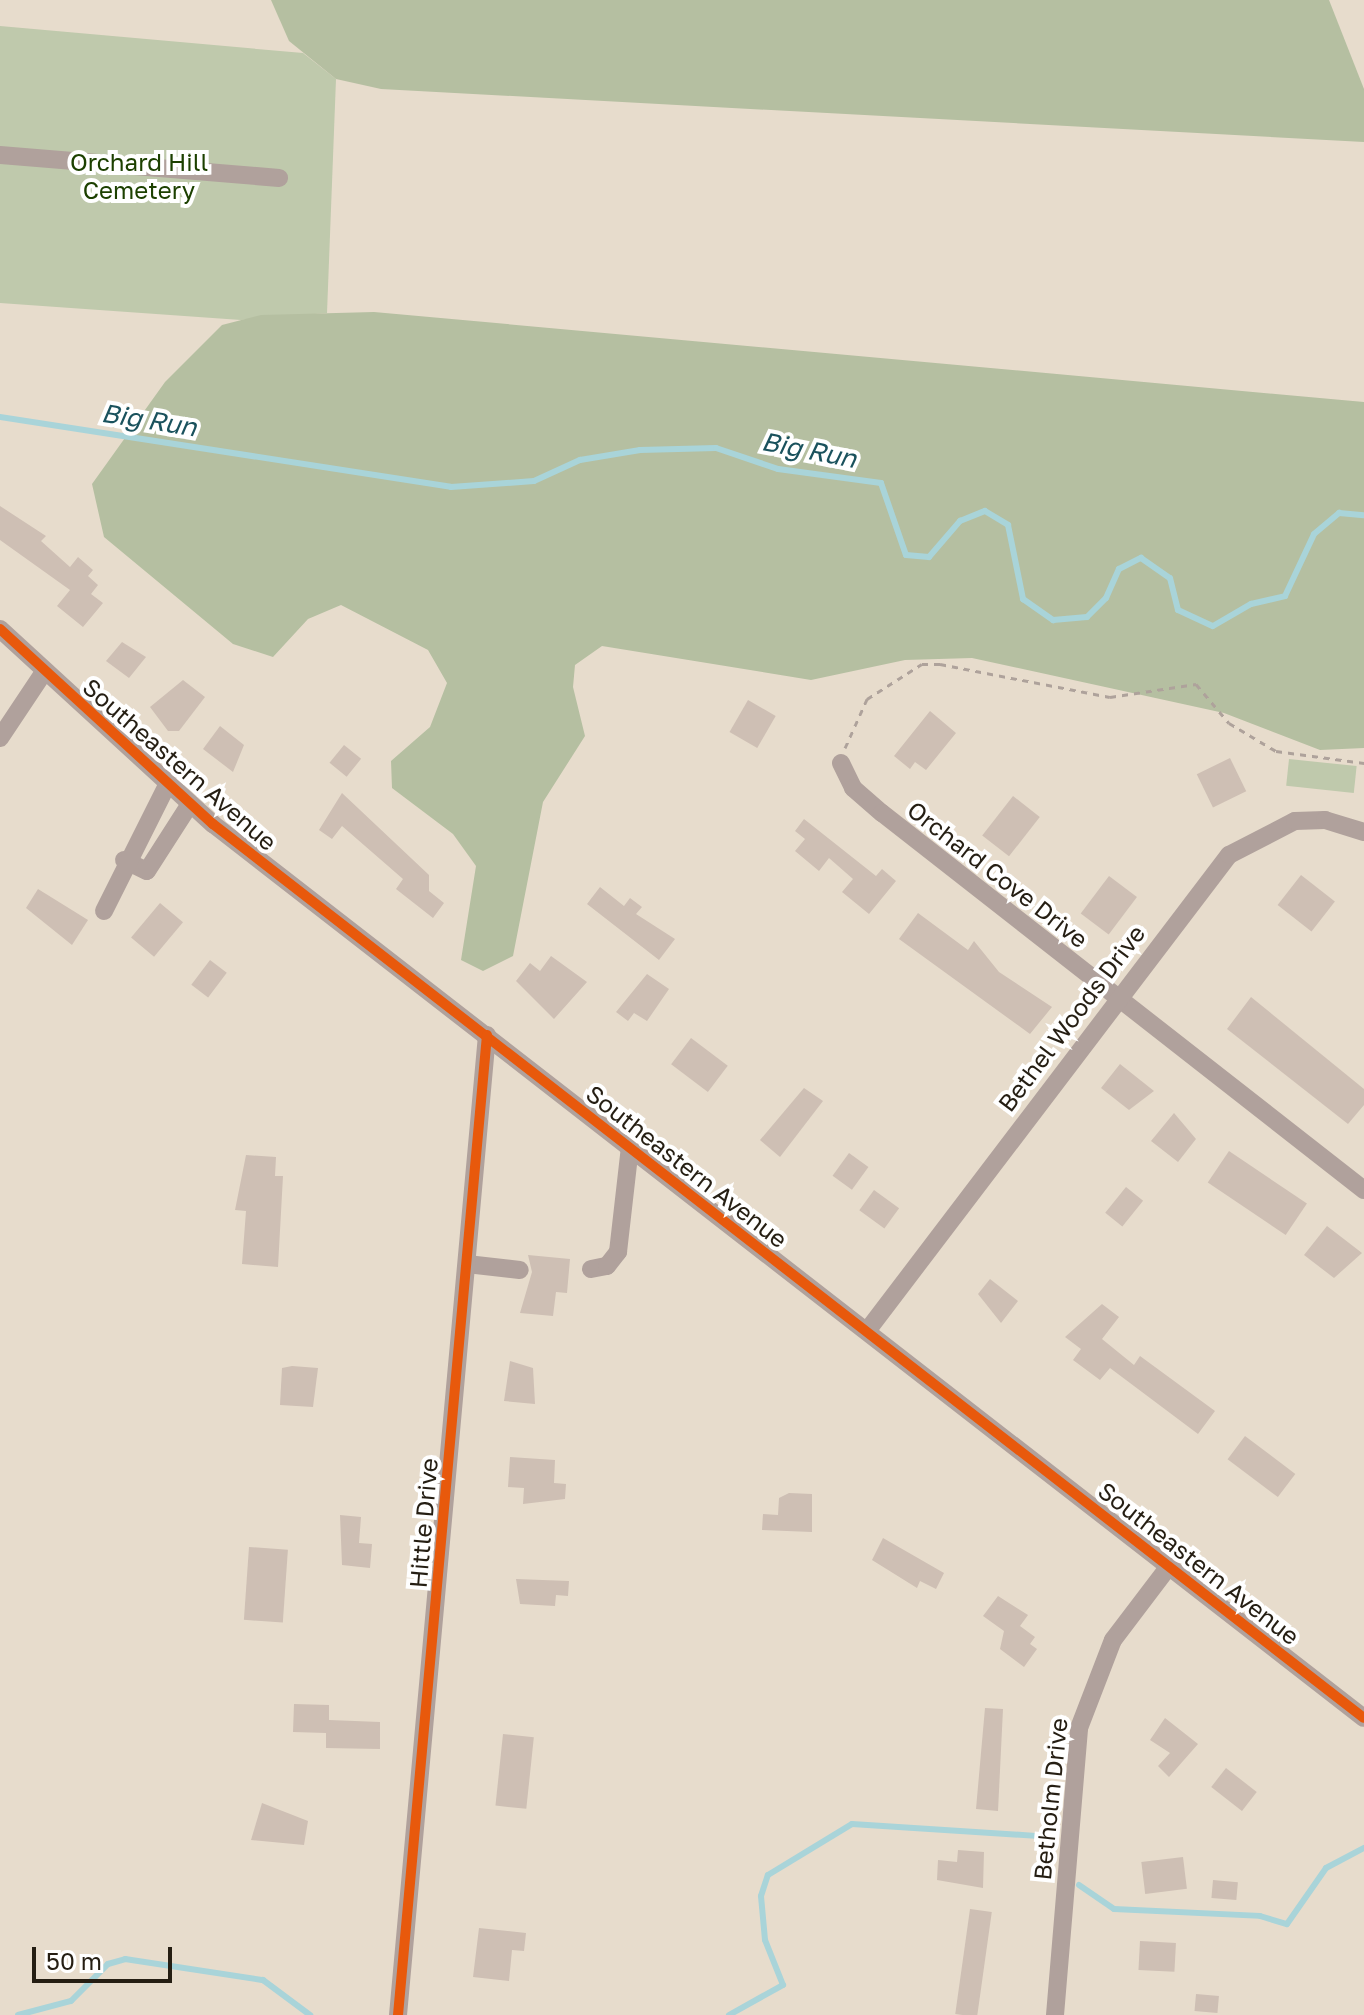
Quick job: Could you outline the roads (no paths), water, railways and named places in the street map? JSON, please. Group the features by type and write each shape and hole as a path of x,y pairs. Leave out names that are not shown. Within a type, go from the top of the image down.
{"street":[{"path":"0,155 279,178"},
{"name":"Southeastern Avenue","path":"0,629 190,804 1363,1714"},
{"path":"0,738 44,672"},
{"name":"Orchard Cove Drive","path":"841,763 853,788 882,813 1364,1190"},
{"path":"104,911 124,860 167,785"},
{"path":"124,860 147,871 190,804"},
{"name":"Bethel Woods Drive","path":"867,1331 1114,997 1244,842 1310,819 1364,832"},
{"name":"Hittle Drive","path":"398,2015 487,1035"},
{"path":"591,1269 618,1252 630,1146"},
{"path":"467,1264 520,1270"},
{"name":"Betholm Drive","path":"1055,2015 1079,1728 1113,1640 1170,1565"}],"waterway":[{"name":"Big Run","path":"0,417 451,487 534,481 580,460 640,450 716,448 778,469 881,483 906,555 929,557 960,521 985,511 1008,525 1023,599 1053,620 1087,617 1106,598 1119,569 1141,558 1170,578 1178,610 1213,626 1251,604 1285,596 1314,534 1339,513 1364,515"},
{"path":"729,2015 783,1985 765,1940 761,1896 768,1875 852,1824 1036,1836 1048,1842 1051,1863"},
{"path":"1079,1885 1114,1909 1260,1916 1287,1924 1326,1868 1364,1848"},
{"path":"18,2015 71,2001 108,1964 125,1959 263,1980 310,2015"}],"park label":[{"name":"Orchard Hill Cemetery","path":"139,176"}]}
